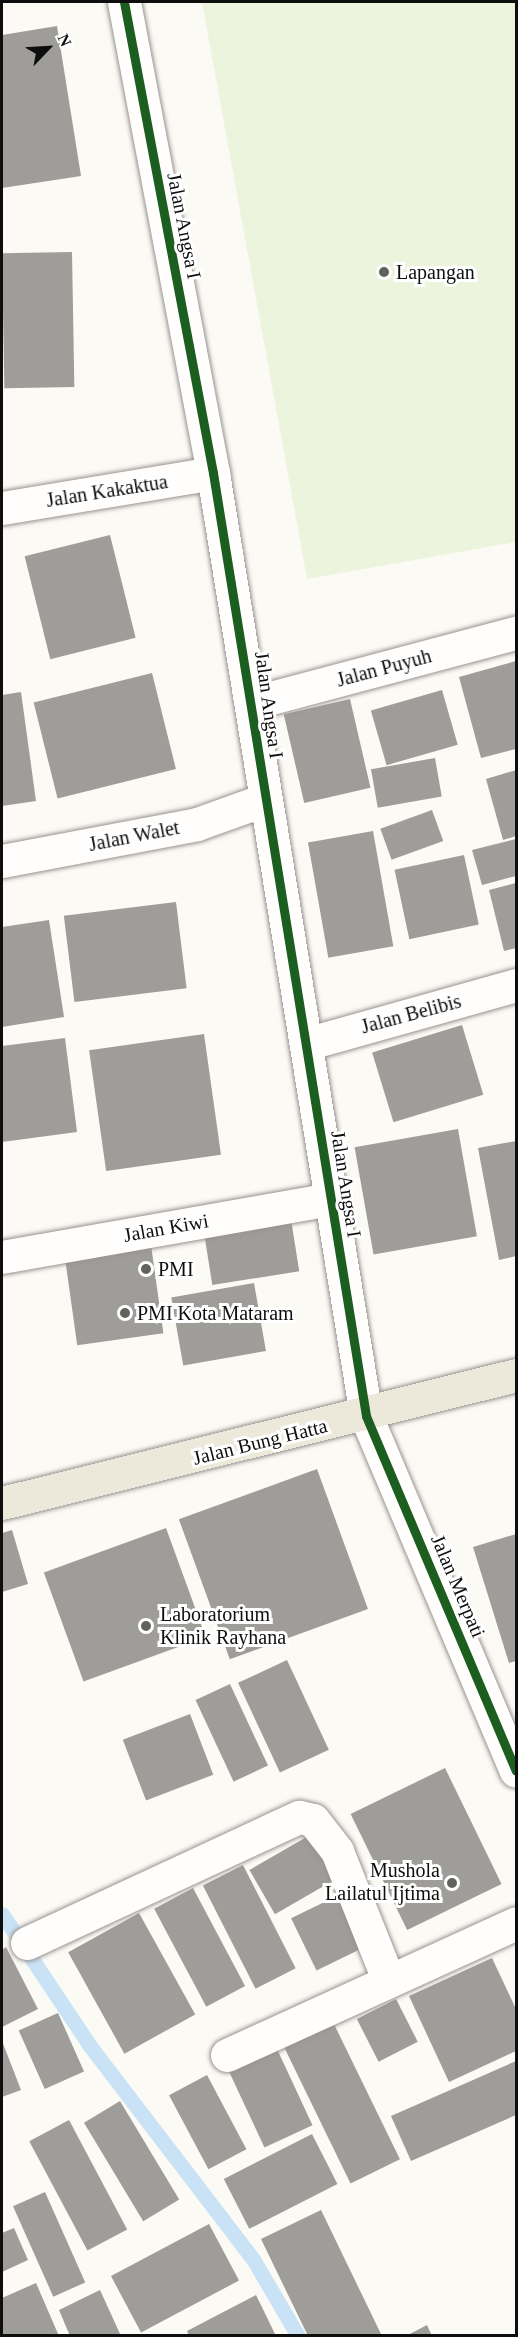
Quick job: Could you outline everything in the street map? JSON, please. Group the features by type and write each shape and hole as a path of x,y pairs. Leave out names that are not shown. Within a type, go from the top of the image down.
{"main road":[{"name":"Jalan Bung Hatta","path":"2,1503 366,1416 516,1375"}],"street":[{"name":"Jalan Angsa I","path":"124,2 213,473 252,703 264,800 366,1416"},
{"name":"Jalan Kakaktua","path":"2,508 213,473"},
{"name":"Jalan Puyuh","path":"252,703 516,633"},
{"name":"Jalan Walet","path":"2,861 197,824 264,800"},
{"name":"Jalan Belibis","path":"306,1044 516,985"},
{"name":"Jalan Kiwi","path":"2,1257 330,1199"},
{"name":"Jalan Merpati","path":"366,1416 516,1768"},
{"path":"27,1943 299,1817 313,1820 337,1851 388,1979"},
{"path":"227,2055 388,1979 516,1923"}],"green space":[{"name":"Lapangan","path":"202,2 516,2 516,542 307,579"}],"building":[{"path":"57,26 81,176 2,188 2,35"},
{"path":"72,252 74,387 4,388 2,253"},
{"path":"110,535 136,638 50,659 25,556"},
{"path":"516,661 516,749 481,758 459,677"},
{"path":"152,673 176,769 58,799 34,703"},
{"path":"442,690 458,745 387,765 371,710"},
{"path":"21,692 36,801 2,806 2,695"},
{"path":"350,699 370,788 304,803 284,714"},
{"path":"435,758 442,796 378,808 371,769"},
{"path":"516,770 516,836 503,840 486,779"},
{"path":"432,810 443,841 392,860 380,829"},
{"path":"373,831 393,946 328,958 308,842"},
{"path":"516,839 516,876 482,885 472,850"},
{"path":"464,855 479,924 409,939 395,870"},
{"path":"516,883 516,948 504,951 489,890"},
{"path":"176,902 187,988 74,1002 64,916"},
{"path":"49,920 64,1017 2,1027 2,927"},
{"path":"462,1025 483,1095 393,1122 372,1052"},
{"path":"204,1034 221,1155 106,1171 89,1050"},
{"path":"65,1038 77,1132 2,1142 2,1046"},
{"path":"458,1129 477,1236 374,1255 355,1147"},
{"path":"516,1141 516,1256 499,1260 478,1148"},
{"path":"290,1213 299,1271 212,1285 203,1227"},
{"path":"151,1245 163,1333 77,1345 65,1257"},
{"path":"254,1283 266,1351 183,1366 171,1298"},
{"path":"317,1469 368,1609 230,1659 179,1519"},
{"path":"166,1528 206,1637 84,1681 44,1572"},
{"path":"12,1530 28,1584 2,1592 2,1533"},
{"path":"516,1534 516,1661 509,1663 473,1547"},
{"path":"287,1660 329,1750 280,1773 238,1683"},
{"path":"230,1684 268,1766 234,1782 196,1700"},
{"path":"190,1714 213,1775 146,1800 123,1740"},
{"path":"445,1768 502,1884 407,1930 351,1814"},
{"path":"317,1831 342,1875 275,1914 249,1870"},
{"path":"243,1865 296,1968 256,1989 203,1885"},
{"path":"193,1888 245,1986 206,2007 154,1909"},
{"path":"345,1892 370,1944 316,1970 291,1918"},
{"path":"139,1913 195,2014 124,2054 68,1952"},
{"path":"6,1947 38,2009 2,2027 2,1950"},
{"path":"492,1958 516,2009 516,2051 449,2082 409,1996"},
{"path":"396,1999 418,2042 379,2062 357,2019"},
{"path":"58,2013 84,2071 45,2089 19,2030"},
{"path":"332,2020 400,2159 351,2183 283,2044"},
{"path":"2,2041 21,2090 2,2097"},
{"path":"277,2049 312,2125 264,2148 229,2071"},
{"path":"516,2061 516,2115 411,2161 391,2116"},
{"path":"207,2075 246,2149 208,2169 169,2095"},
{"path":"120,2101 179,2200 143,2221 84,2123"},
{"path":"69,2120 127,2229 87,2251 29,2141"},
{"path":"312,2134 337,2184 249,2229 224,2179"},
{"path":"45,2192 85,2282 53,2297 13,2206"},
{"path":"321,2210 381,2334 378,2336 308,2336 261,2239"},
{"path":"209,2224 239,2281 141,2333 111,2276"},
{"path":"14,2228 28,2260 2,2272 2,2233"},
{"path":"36,2283 59,2336 2,2336 2,2298"},
{"path":"100,2290 121,2336 70,2336 59,2310"},
{"path":"256,2295 276,2336 189,2336 187,2331"},
{"path":"427,2325 432,2336 406,2336"}],"waterway":[{"path":"2,1914 90,2046 253,2259 298,2336"}],"cycle path":[{"path":"124,2 213,473 366,1416 516,1771"}],"place":[{"name":"Lapangan","path":"384,272"},
{"name":"PMI","path":"146,1269"},
{"name":"PMI Kota Mataram","path":"125,1313"},
{"name":"Laboratorium Klinik Rayhana","path":"146,1626"},
{"name":"Mushola Lailatul Ijtima","path":"452,1883"}]}
